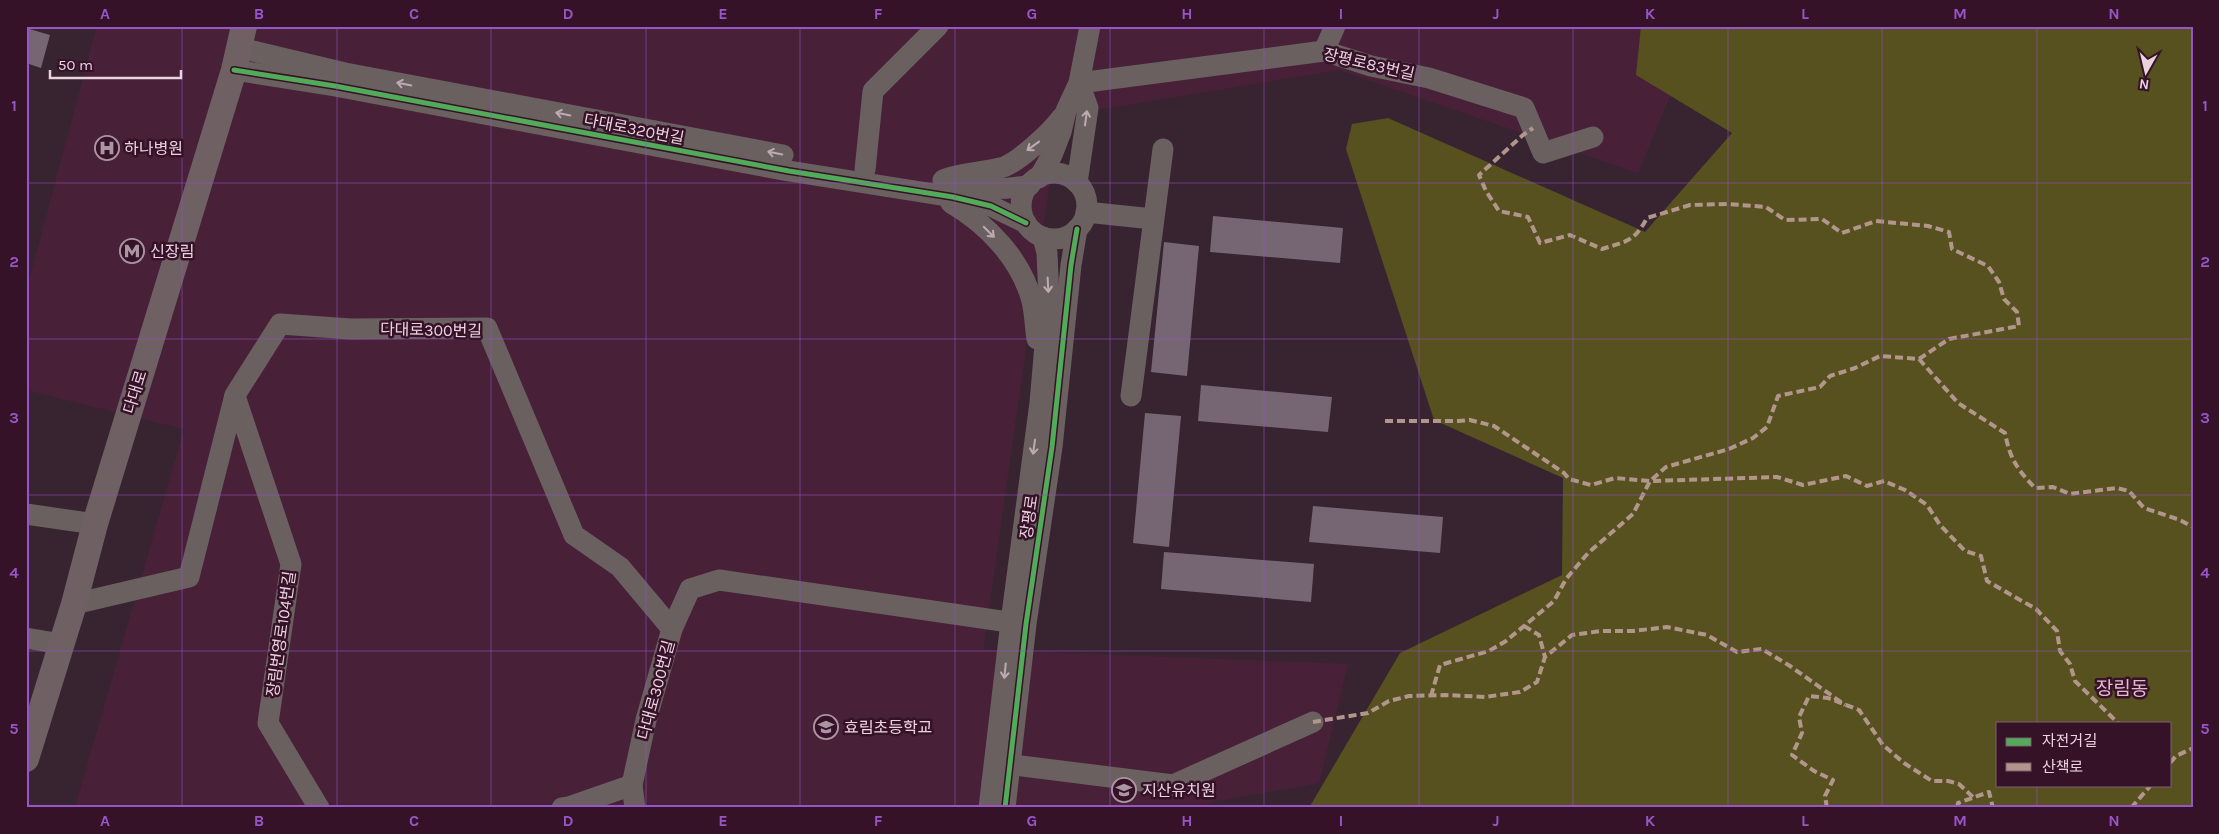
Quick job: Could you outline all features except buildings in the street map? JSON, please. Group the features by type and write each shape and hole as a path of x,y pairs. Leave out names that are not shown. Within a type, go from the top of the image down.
{"main road":[{"name":"다대로","path":"26,758 74,604 95,524 239,48"}],"street":[{"path":"865,170 873,91 938,26"},
{"path":"1034,181 1053,174 1059,174 1074,180 1086,196 1082,220 1064,238 1043,237 1033,232 1026,223 1022,212 1022,201 1034,181 1052,155 1061,132 1066,111 1079,83 1090,26"},
{"path":"1324,51 1335,26"},
{"name":"다대로320번길","path":"239,48 345,73 865,170 936,188 991,206 1026,223"},
{"name":"다대로320번길","path":"239,48 336,86 789,171 936,188 1014,189 1034,181"},
{"name":"장평로83번길","path":"1079,83 1324,51 1371,66 1429,78 1524,108 1543,153 1593,137"},
{"path":"1077,183 1088,108 1079,83"},
{"path":"1044,360 1037,340 1032,301 1019,267 992,234 936,188 955,175 1002,168 1039,141 1066,111"},
{"path":"1131,396 1163,148"},
{"path":"1082,220 1153,219"},
{"name":"장평로","path":"1018,623 1052,447 1071,265 1082,220"},
{"name":"장평로","path":"1005,808 1003,763 1049,299 1043,237"},
{"name":"다대로300번길","path":"74,604 189,577 235,396 280,324 352,329 487,328 574,535 620,567 672,629 646,720 632,785 635,808"},
{"name":"장림번영로104번길","path":"235,396 291,564 268,723 320,808"},
{"path":"26,514 95,524"},
{"path":"672,629 690,589 718,580 1018,623"},
{"path":"26,638 61,644"},
{"path":"1003,763 1173,785 1313,722"},
{"name":"장평로","path":"990,808 1003,763"},
{"path":"562,808 632,785"}],"shaded area":[{"path":"97,26 1699,26 1638,173 1339,70 1059,116 983,650 1348,664 1319,783 1211,802 1206,808 75,808 184,429 26,390 26,292"},
{"path":"1641,26 2193,26 2193,808 1309,808 1400,653 1562,575 1563,478 1434,420 1346,149 1352,124 1388,118 1645,232 1732,133 1636,75"}],"marked path":[{"path":"1431,696 1440,665 1489,651 1506,641 1554,601 1566,579 1588,553 1633,514 1650,481 1666,467 1729,449 1753,438 1767,427 1778,396 1820,387 1830,376 1855,368 1880,356 1919,359 1949,339 2019,326 2017,312 2004,299 1999,282 1988,266 1952,249 1949,232 1928,226 1876,221 1842,233 1822,219 1785,220 1766,207 1728,204 1690,205 1647,218 1638,232 1629,240 1602,249 1570,235 1540,243 1528,217 1499,211 1486,191 1479,175 1533,128"},
{"path":"1919,359 1958,403 2005,433 2009,450 2015,463 2035,488 2053,487 2070,494 2117,488 2129,491 2144,508 2180,520 2193,527"},
{"path":"1385,421 1470,420 1494,426 1564,473 1569,479 1591,485 1615,478 1650,481 1777,477 1803,485 1846,476 1867,486 1884,481 1905,490 1927,505 1940,525 1965,551 1981,556 1987,581 2036,609 2057,631 2060,651 2070,664 2075,681 2117,722"},
{"path":"1524,626 1539,635 1545,657"},
{"path":"1313,722 1368,713 1389,701 1409,696 1485,697 1520,692 1537,682 1545,657 1572,635 1601,631 1633,631 1667,627 1707,635 1737,652 1762,649 1790,666 1845,705"},
{"path":"1827,808 1825,796 1833,780 1814,771 1792,755 1802,733 1799,717 1809,696 1828,698 1859,710 1883,745 1904,763 1932,781 1948,781 1959,784 1974,798"},
{"path":"2172,761 2176,756 2193,748"},
{"path":"2131,808 2150,786"},
{"path":"1957,808 1958,803 1989,792 1993,808"}],"cycle path":[{"path":"234,70 335,86 789,171 953,197 991,206 1026,223"},
{"path":"1005,808 1026,624 1052,447 1071,265 1077,229"}],"place":[{"name":"하나병원","path":"107,148"},
{"name":"신장림","path":"132,251"},
{"name":"효림초등학교","path":"826,727"},
{"name":"지산유치원","path":"1124,790"}],"district":[{"name":"장림동","path":"2122,689"}]}
